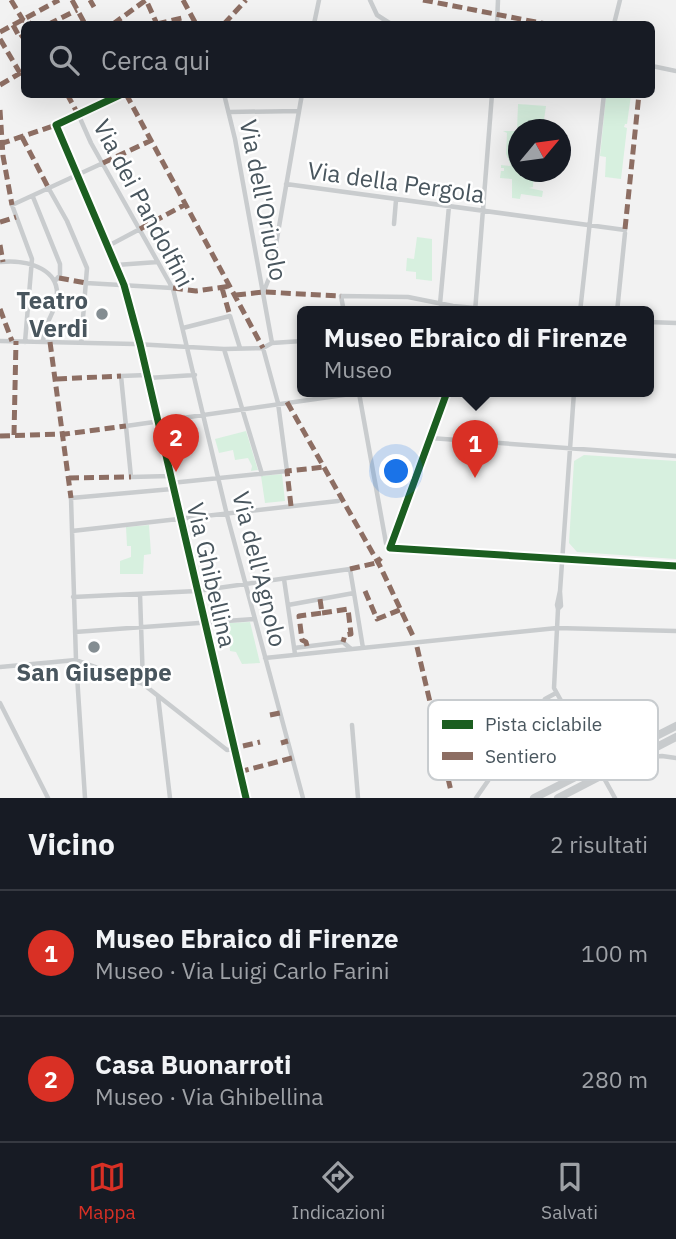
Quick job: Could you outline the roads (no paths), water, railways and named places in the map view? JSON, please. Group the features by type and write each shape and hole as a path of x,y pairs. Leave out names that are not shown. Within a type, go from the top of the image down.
{"main road":[{"path":"658,735 676,726"},
{"path":"658,746 676,737"},
{"path":"534,798 569,780"},
{"path":"558,798 594,780"}],"street":[{"path":"314,21 318,0"},
{"path":"370,0 377,15 386,21"},
{"path":"497,21 498,0"},
{"path":"615,21 620,0"},
{"path":"655,67 676,71"},
{"path":"79,116 114,98"},
{"name":"Via dell'Oriuolo","path":"225,98 272,343"},
{"path":"264,292 271,274 301,98"},
{"path":"476,306 492,98"},
{"path":"581,306 604,98"},
{"path":"229,112 299,111"},
{"name":"Via Ghibellina","path":"79,116 56,125 124,285 246,798"},
{"name":"Via dei Pandolfini","path":"79,116 173,288 189,347"},
{"path":"25,342 32,263 12,205 103,163"},
{"name":"Via della Pergola","path":"286,184 625,231 618,306"},
{"path":"49,189 67,221 86,265 81,343"},
{"path":"33,197 60,264 60,275 55,281 55,304 46,322 43,342"},
{"path":"394,224 396,200"},
{"path":"440,304 449,206"},
{"path":"108,246 140,229"},
{"path":"0,262 32,263 46,271 55,281"},
{"path":"116,265 158,262"},
{"path":"86,283 173,288"},
{"path":"343,306 341,296 408,298 454,306"},
{"path":"183,328 230,316 240,348"},
{"path":"654,322 676,323"},
{"path":"0,341 225,349 263,348 272,343 297,341"},
{"name":"Via dell'Agnolo","path":"189,347 227,515 303,798"},
{"path":"85,798 73,597 71,498 287,471 278,403 263,348"},
{"path":"225,349 262,474"},
{"path":"170,476 131,477 121,376 195,375"},
{"path":"126,426 322,397"},
{"path":"359,397 386,543 393,548 676,566"},
{"path":"393,548 445,397"},
{"path":"560,700 555,691 557,605 574,397"},
{"path":"430,438 676,456"},
{"path":"72,531 338,501"},
{"path":"73,597 197,591 350,569 363,648"},
{"path":"284,579 294,651"},
{"path":"288,605 354,593"},
{"path":"140,594 142,684"},
{"path":"75,632 254,619"},
{"path":"265,658 294,651 363,648 557,628 676,631"},
{"path":"0,667 76,660 142,684 227,750 234,749"},
{"path":"544,700 555,691"},
{"path":"158,695 170,798"},
{"path":"0,703 48,798"},
{"path":"352,725 358,798"},
{"path":"658,757 676,758"},
{"path":"475,798 488,780"},
{"path":"604,780 615,798"}],"place":[{"name":"Teatro Verdi","path":"102,314"},
{"name":"Casa Buonarroti","path":"176,472"},
{"name":"Museo Ebraico di Firenze","path":"475,478"},
{"name":"San Giuseppe","path":"94,647"}]}
